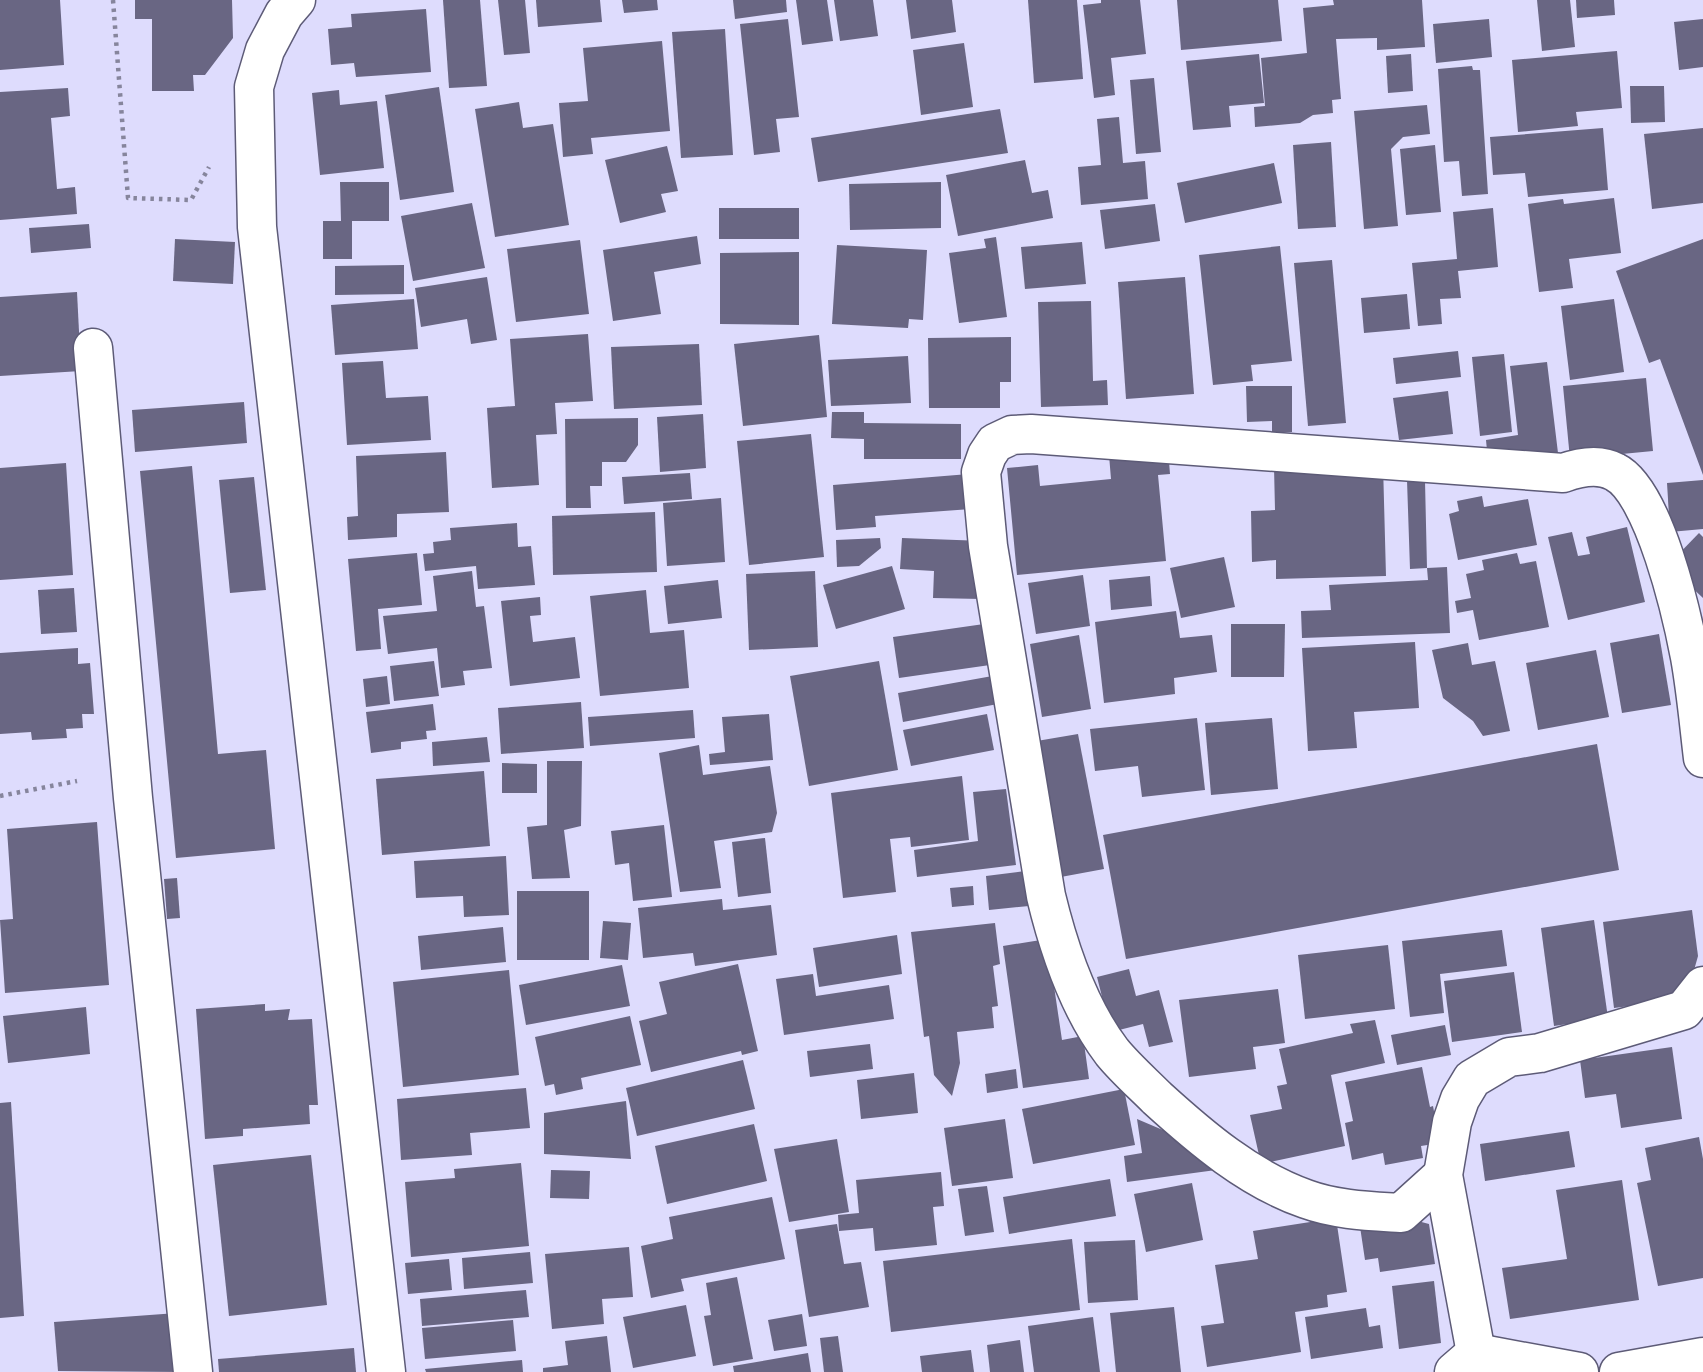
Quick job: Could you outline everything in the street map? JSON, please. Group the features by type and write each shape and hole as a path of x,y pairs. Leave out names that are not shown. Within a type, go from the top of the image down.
{"street":[{"path":"296,0 284,14 265,50 254,87 257,227 386,1372"},
{"path":"93,348 133,798 193,1372"},
{"path":"1443,1175 1401,1213 1354,1210 1307,1200 1263,1181 1202,1137 1112,1052 1072,980 1058,943 1046,896 988,546 981,472 987,455 995,443 1012,435 1031,434 1563,473 1581,467 1601,467 1617,472 1644,503 1655,529 1690,658 1703,758"},
{"path":"1579,1372 1465,1363 1465,1302 1443,1175 1452,1122 1460,1099 1472,1079 1509,1057 1540,1053 1684,1010 1703,986"},
{"path":"1619,1372 1703,1357"}],"path":[{"path":"113,0 128,198 191,200 210,166"},
{"path":"0,796 77,781"}],"building":[{"path":"0,0 60,0 64,65 0,70"},
{"path":"135,0 232,0 233,38 205,75 193,75 194,91 152,91 152,19 135,19"},
{"path":"443,0 480,0 487,86 449,88"},
{"path":"498,0 525,0 530,53 504,55"},
{"path":"536,0 600,0 602,22 538,27"},
{"path":"622,0 657,0 658,10 624,13"},
{"path":"733,0 786,0 787,12 735,19"},
{"path":"796,0 827,0 833,41 802,45"},
{"path":"834,0 873,0 878,36 840,41"},
{"path":"906,0 952,0 956,32 911,39"},
{"path":"1028,0 1077,0 1083,79 1034,83"},
{"path":"1101,0 1140,0 1146,54 1111,58 1115,95 1094,98 1083,5 1101,3"},
{"path":"1177,0 1278,0 1282,41 1181,50"},
{"path":"1333,0 1422,0 1425,47 1377,50 1377,38 1336,39 1341,99 1332,100 1333,113 1313,115 1300,123 1255,127 1254,107 1265,106 1261,58 1307,53 1303,8 1334,5"},
{"path":"1537,0 1570,0 1575,47 1542,51"},
{"path":"1576,0 1614,0 1615,15 1577,18"},
{"path":"426,9 431,72 356,77 354,63 331,65 328,29 352,27 351,14"},
{"path":"788,19 799,117 776,119 780,152 754,155 740,24"},
{"path":"1489,19 1492,57 1436,63 1433,24"},
{"path":"1703,19 1703,67 1679,70 1674,22"},
{"path":"725,29 733,155 681,158 672,32"},
{"path":"662,41 670,131 591,138 593,154 563,157 559,103 588,101 583,48"},
{"path":"964,43 973,107 921,115 913,50"},
{"path":"1617,51 1622,108 1576,112 1578,126 1518,132 1512,60"},
{"path":"1259,54 1264,103 1229,106 1231,127 1193,130 1186,61"},
{"path":"1411,54 1413,91 1388,93 1386,56"},
{"path":"1472,66 1473,70 1480,70 1488,194 1462,196 1459,161 1444,162 1438,69"},
{"path":"1154,78 1161,152 1136,154 1130,80"},
{"path":"1630,86 1664,86 1665,122 1631,123"},
{"path":"439,87 454,192 400,200 385,95"},
{"path":"68,88 70,116 51,118 57,189 75,187 77,214 0,220 0,92"},
{"path":"339,90 340,105 377,101 384,168 320,175 312,93"},
{"path":"519,102 523,128 553,124 569,225 495,237 475,109"},
{"path":"1427,105 1430,134 1403,137 1391,149 1398,226 1364,229 1354,111"},
{"path":"1000,109 1008,153 818,182 811,138"},
{"path":"1119,117 1123,163 1145,161 1148,199 1081,205 1078,167 1101,165 1097,119"},
{"path":"1603,128 1608,190 1528,197 1525,173 1493,175 1490,137"},
{"path":"1703,128 1703,203 1652,209 1644,134"},
{"path":"1331,142 1336,227 1298,229 1293,145"},
{"path":"1435,145 1441,212 1406,215 1400,149"},
{"path":"667,146 678,191 661,194 666,212 620,223 605,160"},
{"path":"1025,160 1032,193 1048,190 1053,218 958,236 946,175"},
{"path":"1274,163 1282,203 1185,223 1177,183"},
{"path":"340,182 389,182 389,221 352,221 352,259 323,259 323,221 341,221"},
{"path":"941,182 941,228 850,230 849,184"},
{"path":"1614,198 1621,253 1569,259 1573,288 1539,292 1528,204 1563,199 1564,204"},
{"path":"472,203 485,268 413,281 401,216"},
{"path":"1155,204 1160,241 1105,249 1100,210"},
{"path":"719,208 799,208 799,239 719,239"},
{"path":"1493,208 1498,267 1458,271 1461,298 1440,299 1442,324 1418,326 1412,263 1457,259 1453,212"},
{"path":"89,224 91,248 31,253 29,228"},
{"path":"697,236 701,264 654,272 661,314 613,321 603,250"},
{"path":"996,237 1007,317 959,323 949,253 986,248 984,239"},
{"path":"175,239 235,242 233,284 173,281"},
{"path":"1703,239 1703,475 1660,359 1649,363 1616,271"},
{"path":"580,240 589,314 516,322 507,249"},
{"path":"1082,242 1086,284 1025,289 1021,247"},
{"path":"837,245 927,250 923,320 909,319 908,328 832,324"},
{"path":"1280,246 1292,361 1251,365 1253,381 1213,385 1199,255"},
{"path":"799,252 799,325 720,324 720,253"},
{"path":"1332,260 1346,423 1308,426 1294,263"},
{"path":"404,265 404,294 335,295 335,266"},
{"path":"487,277 497,340 471,344 467,319 421,327 415,288"},
{"path":"1185,277 1194,394 1126,399 1118,282"},
{"path":"77,292 81,371 0,376 0,297"},
{"path":"1407,294 1410,329 1364,333 1361,298"},
{"path":"414,299 418,349 335,355 331,305"},
{"path":"1614,299 1624,372 1570,380 1561,306"},
{"path":"1091,301 1093,381 1107,380 1108,405 1041,407 1038,302"},
{"path":"588,334 593,401 555,403 557,434 536,435 539,485 492,488 487,408 515,406 510,339"},
{"path":"819,335 827,417 743,426 734,344"},
{"path":"1011,337 1011,382 1000,382 1000,408 929,408 928,338"},
{"path":"699,344 702,405 614,409 611,347"},
{"path":"1458,351 1461,377 1396,384 1393,358"},
{"path":"1504,354 1512,432 1480,436 1472,357"},
{"path":"908,356 911,403 831,406 828,360"},
{"path":"383,361 386,398 428,396 431,440 347,445 342,363"},
{"path":"1547,362 1558,453 1488,461 1486,440 1518,435 1510,366"},
{"path":"1646,378 1653,451 1570,459 1563,386"},
{"path":"1246,386 1292,386 1292,432 1272,433 1272,421 1247,422"},
{"path":"1448,391 1453,434 1399,440 1393,398"},
{"path":"244,402 247,443 135,452 132,410"},
{"path":"832,412 864,412 864,423 961,424 961,459 864,459 864,439 831,438"},
{"path":"703,414 706,468 660,472 657,417"},
{"path":"638,418 638,445 626,462 602,462 602,486 590,486 591,508 566,508 565,419"},
{"path":"811,434 824,557 749,565 737,441"},
{"path":"1168,449 1170,474 1158,475 1166,561 1017,575 1007,468 1038,465 1040,486 1111,479 1109,455"},
{"path":"446,452 449,512 397,514 397,537 348,540 347,517 358,516 356,456"},
{"path":"66,463 73,575 0,580 0,468"},
{"path":"1383,464 1386,576 1276,579 1276,560 1252,562 1251,511 1275,510 1274,467"},
{"path":"192,466 218,754 266,750 275,849 176,858 140,471"},
{"path":"690,473 692,499 624,504 622,477"},
{"path":"969,474 971,509 875,516 876,527 836,530 833,485"},
{"path":"254,477 266,590 230,593 219,480"},
{"path":"1407,480 1425,481 1427,568 1410,569"},
{"path":"1703,480 1703,529 1670,532 1667,483"},
{"path":"1482,496 1484,507 1528,499 1537,545 1458,560 1449,514 1459,511 1457,501"},
{"path":"721,498 725,562 667,566 663,503"},
{"path":"655,512 657,572 553,575 552,516"},
{"path":"517,523 518,547 531,546 535,585 478,589 476,566 425,571 423,554 434,553 433,542 451,540 450,528"},
{"path":"1627,527 1645,602 1568,620 1548,537 1572,532 1578,556 1590,554 1586,537"},
{"path":"1699,533 1703,537 1703,598 1668,565"},
{"path":"880,538 881,548 859,566 837,567 836,540"},
{"path":"902,538 984,541 981,599 933,598 934,571 900,569"},
{"path":"417,553 422,605 378,609 381,649 356,651 348,559"},
{"path":"1517,553 1520,564 1536,561 1549,627 1479,640 1473,610 1457,613 1455,601 1471,598 1466,574 1484,570 1482,560"},
{"path":"1224,557 1235,607 1181,618 1170,568"},
{"path":"892,566 905,609 836,629 823,585"},
{"path":"1447,567 1450,633 1302,638 1301,611 1331,610 1329,585 1428,580 1427,568"},
{"path":"472,571 476,607 484,606 492,668 463,671 465,685 441,688 437,648 388,654 383,616 437,611 433,576"},
{"path":"815,571 818,647 749,650 746,574"},
{"path":"1083,575 1090,626 1036,634 1028,583"},
{"path":"1150,576 1152,606 1111,610 1109,580"},
{"path":"718,580 722,618 668,624 664,586"},
{"path":"74,588 77,632 41,634 38,590"},
{"path":"646,590 650,633 684,630 689,688 600,696 590,596"},
{"path":"540,597 541,615 530,616 533,642 575,637 580,678 510,686 501,601"},
{"path":"1176,611 1180,638 1212,635 1217,672 1174,678 1175,694 1104,703 1095,622"},
{"path":"998,622 1004,663 899,678 893,637"},
{"path":"1231,624 1285,624 1284,677 1231,677"},
{"path":"1659,634 1671,705 1622,713 1610,643"},
{"path":"1079,635 1091,709 1042,717 1030,644"},
{"path":"1415,642 1419,708 1354,712 1357,748 1308,751 1302,648"},
{"path":"1468,643 1472,665 1495,661 1510,731 1483,736 1473,721 1443,698 1432,650"},
{"path":"78,648 78,664 90,663 94,714 82,714 83,728 66,729 67,738 32,740 31,732 0,734 0,653"},
{"path":"1596,650 1609,717 1538,730 1526,663"},
{"path":"434,661 439,696 394,701 390,666"},
{"path":"879,661 898,770 809,786 790,676"},
{"path":"998,675 1003,703 903,722 898,693"},
{"path":"387,676 390,704 366,707 363,679"},
{"path":"581,702 584,748 501,754 498,708"},
{"path":"433,704 436,730 426,731 427,739 401,742 401,749 371,753 366,712"},
{"path":"693,710 695,738 590,746 588,717"},
{"path":"769,714 773,760 710,765 709,754 725,752 722,717"},
{"path":"987,714 994,750 911,766 903,730"},
{"path":"1197,718 1205,790 1142,797 1138,766 1095,771 1090,729"},
{"path":"1272,718 1278,789 1211,795 1205,723"},
{"path":"1078,734 1104,869 1050,879 1025,743"},
{"path":"487,737 490,762 433,766 432,742"},
{"path":"1597,744 1619,870 1126,959 1103,835"},
{"path":"699,745 703,775 770,766 777,813 772,832 714,841 721,888 680,892 659,753"},
{"path":"547,761 582,761 581,826 564,830 570,878 532,879 527,827 547,825"},
{"path":"502,763 537,764 537,793 502,793"},
{"path":"484,771 490,846 382,855 376,779"},
{"path":"962,776 969,840 911,847 910,837 890,839 896,892 843,898 831,793"},
{"path":"1006,789 1016,865 917,877 914,850 978,841 973,792"},
{"path":"97,822 109,985 5,993 0,920 13,919 7,829"},
{"path":"664,825 672,897 633,901 629,863 615,865 611,831"},
{"path":"765,838 771,893 738,897 732,842"},
{"path":"506,856 509,915 464,917 463,896 416,898 414,861"},
{"path":"1025,871 1029,906 989,910 986,876"},
{"path":"177,878 180,918 167,919 164,879"},
{"path":"973,886 974,905 952,907 950,888"},
{"path":"517,891 589,891 589,960 517,960"},
{"path":"722,899 723,910 771,905 777,955 695,966 693,953 643,958 638,908"},
{"path":"1692,910 1698,956 1689,988 1676,1000 1614,1008 1603,922"},
{"path":"1594,920 1608,1018 1554,1026 1541,928"},
{"path":"603,921 631,923 628,960 600,958"},
{"path":"995,923 1000,964 993,966 998,1006 992,1007 994,1028 957,1032 960,1063 952,1096 934,1075 929,1036 924,1037 911,932"},
{"path":"503,927 506,962 421,970 418,936"},
{"path":"1502,930 1507,966 1440,974 1444,1013 1410,1017 1402,941"},
{"path":"897,935 902,974 819,987 813,948"},
{"path":"1047,939 1062,1040 1083,1036 1089,1079 1023,1088 1003,946"},
{"path":"1388,945 1395,1009 1305,1019 1298,955"},
{"path":"738,964 758,1051 742,1055 741,1051 651,1072 639,1021 667,1014 659,982"},
{"path":"622,965 630,1006 526,1025 519,985"},
{"path":"1129,969 1136,996 1159,990 1173,1042 1149,1047 1143,1024 1111,1032 1097,977"},
{"path":"509,970 519,1075 403,1087 393,982"},
{"path":"1514,972 1522,1032 1452,1042 1444,981"},
{"path":"813,974 816,996 889,985 894,1019 784,1035 776,979"},
{"path":"1278,989 1285,1043 1253,1047 1256,1069 1189,1077 1179,1000"},
{"path":"265,1004 265,1011 290,1009 288,1020 312,1019 318,1105 309,1105 310,1124 243,1129 243,1136 205,1139 196,1009"},
{"path":"86,1007 90,1054 8,1063 3,1016"},
{"path":"630,1016 641,1065 581,1078 583,1089 556,1095 554,1084 545,1086 535,1037"},
{"path":"1375,1020 1385,1063 1331,1075 1345,1146 1261,1164 1250,1115 1282,1109 1277,1086 1287,1084 1279,1049 1353,1033 1350,1024"},
{"path":"1445,1025 1451,1055 1397,1065 1391,1035"},
{"path":"870,1044 873,1069 810,1077 807,1051"},
{"path":"1672,1047 1682,1119 1621,1128 1616,1094 1585,1098 1580,1060"},
{"path":"743,1060 755,1109 637,1136 626,1088"},
{"path":"1422,1067 1440,1143 1421,1146 1423,1158 1385,1165 1383,1153 1352,1160 1345,1123 1353,1121 1345,1082"},
{"path":"1016,1069 1018,1088 987,1093 985,1074"},
{"path":"914,1073 918,1113 861,1119 857,1080"},
{"path":"526,1088 530,1128 470,1133 472,1155 401,1160 397,1099"},
{"path":"1124,1089 1135,1145 1033,1164 1022,1109"},
{"path":"626,1101 631,1159 544,1154 544,1113"},
{"path":"11,1102 24,1316 0,1318 0,1103"},
{"path":"1005,1119 1013,1178 952,1186 944,1128"},
{"path":"1137,1119 1184,1139 1216,1170 1127,1182 1124,1156 1142,1153"},
{"path":"754,1124 767,1181 667,1204 655,1146"},
{"path":"1569,1131 1575,1167 1485,1181 1480,1144"},
{"path":"1699,1137 1703,1159 1703,1278 1658,1286 1637,1183 1651,1180 1645,1148"},
{"path":"837,1139 849,1212 789,1222 774,1149"},
{"path":"311,1155 327,1305 229,1316 213,1165"},
{"path":"521,1163 529,1246 411,1257 405,1182 455,1178 454,1169"},
{"path":"551,1170 590,1171 589,1199 550,1198"},
{"path":"941,1172 944,1206 933,1207 937,1245 875,1251 873,1228 839,1231 838,1215 859,1213 856,1180"},
{"path":"1110,1179 1116,1216 1009,1234 1003,1197"},
{"path":"1622,1180 1639,1300 1510,1319 1502,1268 1567,1259 1556,1190"},
{"path":"1192,1183 1203,1240 1146,1252 1134,1194"},
{"path":"987,1186 994,1232 965,1236 958,1189"},
{"path":"772,1197 785,1259 681,1279 684,1291 651,1298 641,1246 673,1239 669,1217"},
{"path":"1395,1215 1429,1224 1435,1264 1380,1272 1378,1258 1365,1260 1359,1220"},
{"path":"1336,1218 1347,1292 1327,1295 1328,1307 1295,1312 1301,1352 1207,1367 1201,1326 1224,1323 1215,1265 1258,1259 1253,1231"},
{"path":"837,1224 844,1264 861,1262 869,1307 809,1317 795,1230"},
{"path":"1072,1239 1080,1310 891,1332 883,1261"},
{"path":"1135,1240 1138,1300 1088,1303 1084,1242"},
{"path":"629,1247 633,1297 602,1299 604,1324 552,1329 545,1254"},
{"path":"530,1252 533,1283 464,1289 462,1258"},
{"path":"449,1259 452,1290 408,1294 405,1263"},
{"path":"737,1277 753,1359 713,1366 704,1316 711,1315 706,1283"},
{"path":"1434,1281 1441,1343 1399,1349 1392,1286"},
{"path":"526,1290 529,1317 422,1326 420,1299"},
{"path":"686,1305 696,1356 633,1368 623,1317"},
{"path":"1174,1307 1181,1372 1116,1372 1110,1313"},
{"path":"1366,1308 1369,1327 1380,1325 1383,1348 1311,1359 1305,1317"},
{"path":"177,1313 181,1372 58,1371 54,1322"},
{"path":"802,1314 807,1346 774,1351 768,1320"},
{"path":"1093,1317 1100,1372 1034,1372 1028,1326"},
{"path":"513,1320 516,1351 425,1359 422,1328"},
{"path":"607,1336 611,1372 543,1372 543,1368 568,1365 565,1341"},
{"path":"838,1336 843,1372 824,1372 820,1338"},
{"path":"1020,1340 1024,1372 990,1372 987,1345"},
{"path":"354,1348 356,1372 219,1372 218,1359"},
{"path":"971,1350 974,1372 922,1372 920,1356"},
{"path":"808,1353 811,1372 734,1372 733,1366"},
{"path":"522,1360 523,1372 426,1372 425,1369"}]}
